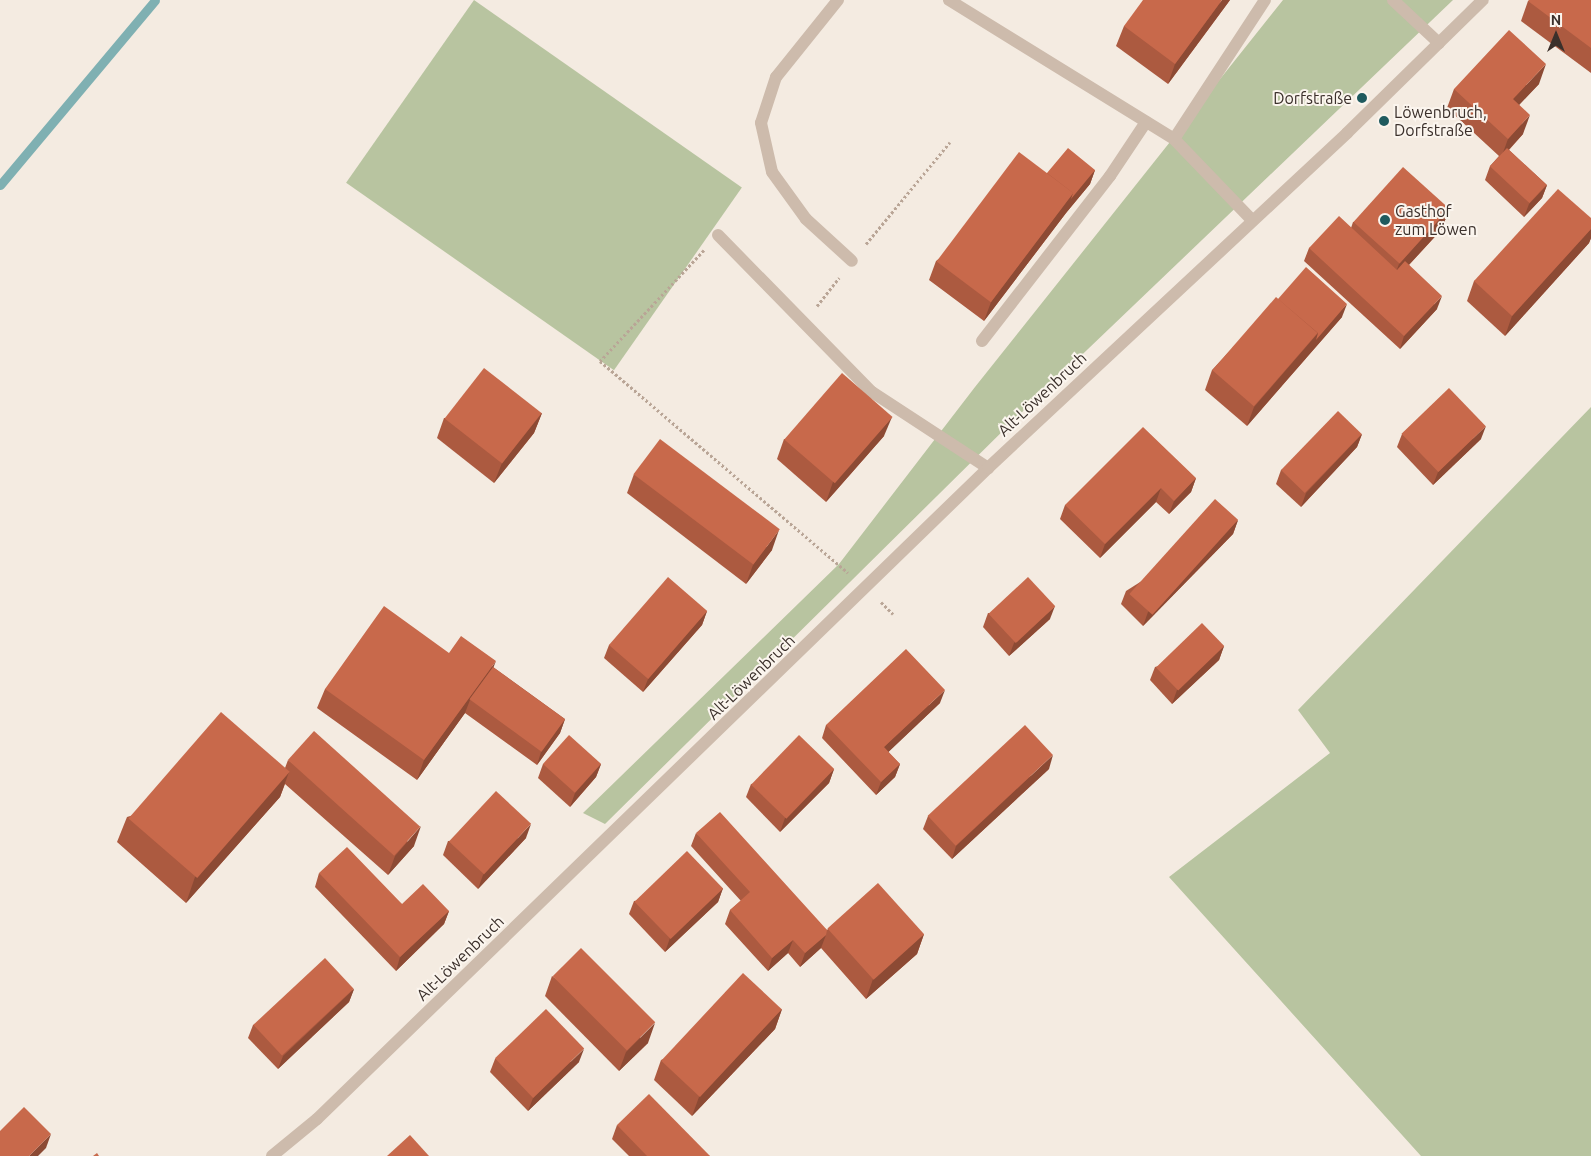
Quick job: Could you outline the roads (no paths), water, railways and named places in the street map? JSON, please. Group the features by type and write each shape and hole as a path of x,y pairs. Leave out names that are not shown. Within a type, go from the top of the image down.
{"street":[{"path":"838,0 776,77 761,123 772,172 806,219 852,261"},
{"path":"949,0 1174,139 1251,219"},
{"path":"1174,139 1266,0"},
{"path":"1394,0 1439,43"},
{"name":"Alt-Löwenbruch","path":"272,1156 317,1119 866,589 988,468 1483,0"},
{"path":"982,341 1104,184 1146,122"},
{"path":"718,235 872,392 988,468"}],"waterway":[{"path":"0,185 155,0"}],"place":[{"name":"Dorfstraße","path":"1362,98"},
{"name":"Löwenbruch, Dorfstraße","path":"1384,121"},
{"name":"Gasthof zum Löwen","path":"1385,220"}]}
